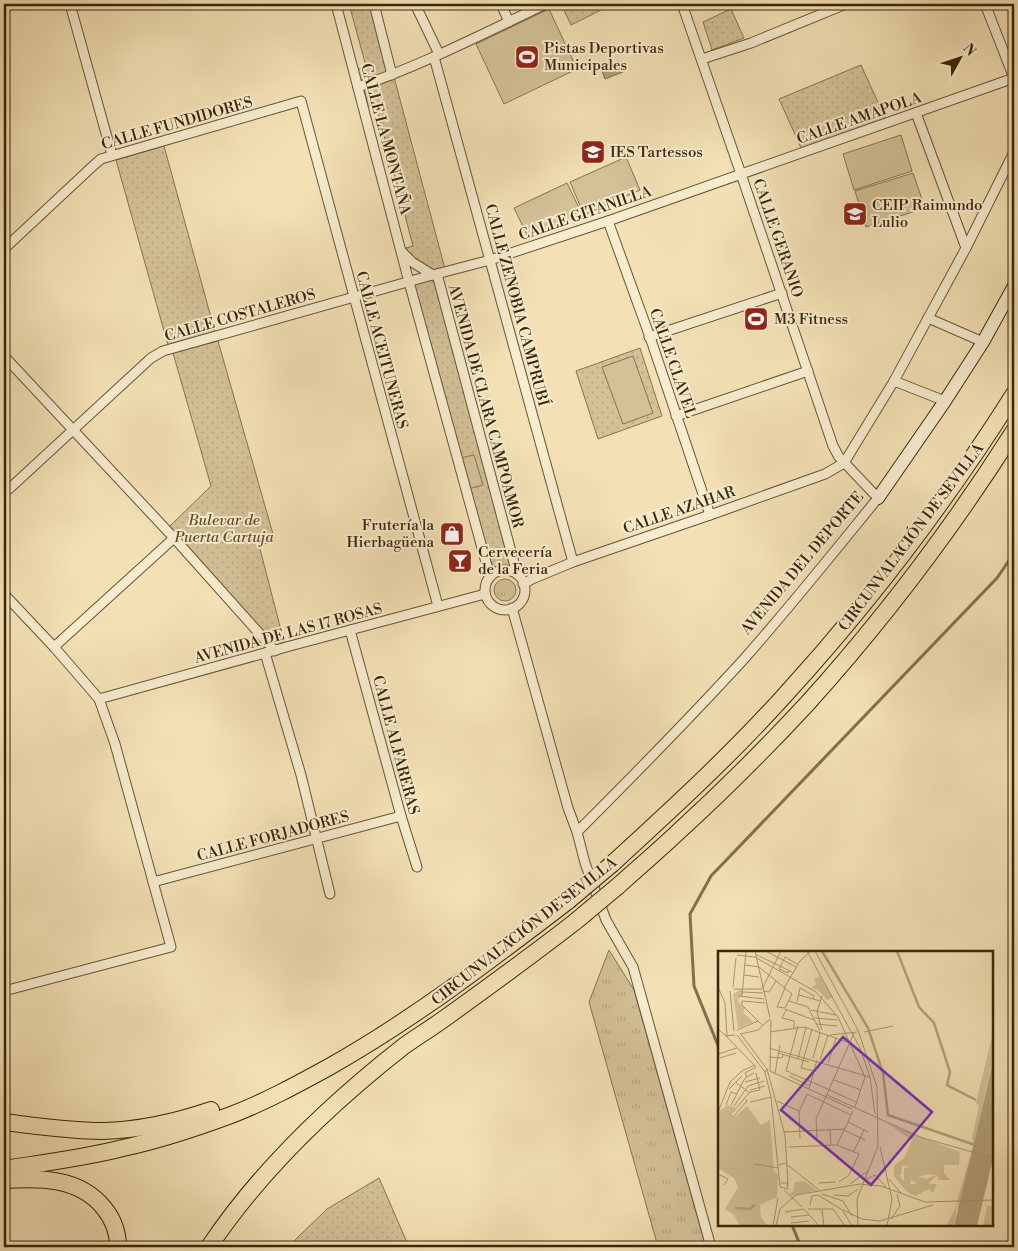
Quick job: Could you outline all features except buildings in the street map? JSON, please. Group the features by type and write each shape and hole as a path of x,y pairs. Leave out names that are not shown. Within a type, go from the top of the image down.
{"highway":[{"name":"CIRCUNVALACIÓN DE SEVILLA","path":"4,1168 121,1149 184,1131 233,1114 294,1087 346,1057 439,998 568,901 682,800 785,695 847,625 936,509 1014,394"},
{"name":"CIRCUNVALACIÓN DE SEVILLA","path":"209,1247 266,1173 330,1109 405,1046 511,971 576,921 618,886 730,783 806,704 872,627 955,519 1014,431"},
{"path":"200,1247 250,1179 296,1130 345,1085 367,1068 405,1046"},
{"path":"4,1122 103,1131 166,1123 230,1104 346,1057"},
{"path":"220,1247 239,1220 330,1109"},
{"path":"4,1180 32,1179 59,1181 73,1184 84,1190 100,1202 112,1220 116,1230 118,1247"}],"street":[{"path":"70,4 112,155"},
{"name":"CALLE LA MONTAÑA","path":"336,4 409,282"},
{"name":"CALLE LA MONTAÑA","path":"374,4 392,74"},
{"name":"CALLE ZENOBIA CAMPRUBÍ","path":"415,4 437,55 490,260 573,562"},
{"path":"501,4 509,22"},
{"path":"358,88 437,55 546,4"},
{"name":"CALLE GERANIO","path":"682,4 833,446 844,463 878,498"},
{"path":"702,59 751,43 846,4"},
{"path":"985,4 1014,78"},
{"name":"CALLE AMAPOLA","path":"741,174 1014,78"},
{"name":"CALLE FUNDIDORES","path":"4,248 101,159 301,101"},
{"name":"CALLE ACEITUNERAS","path":"301,101 438,606"},
{"path":"916,114 966,248"},
{"path":"844,463 894,381 966,248 1014,152"},
{"name":"CALLE GITANILLA","path":"409,282 490,260 741,174"},
{"name":"CALLE CLAVEL","path":"608,221 650,337 710,515"},
{"path":"401,249 412,262 435,275"},
{"name":"AVENIDA DE CLARA CAMPOAMOR","path":"435,275 517,574"},
{"path":"409,282 490,577"},
{"name":"CALLE COSTALEROS","path":"9,489 151,358 164,351 409,282"},
{"name":"AVENIDA DEL DEPORTE","path":"577,832 743,659 797,597 878,498 983,342 1014,286"},
{"path":"650,337 782,293"},
{"path":"928,318 983,342"},
{"path":"4,356 174,538 275,651"},
{"path":"676,416 808,371"},
{"path":"894,381 945,401"},
{"name":"CALLE AZAHAR","path":"523,584 532,578 573,562 825,474 844,463"},
{"path":"54,646 174,538"},
{"path":"503,570 517,574 523,584 524,595 521,601 512,608 505,610 492,606 485,594 486,583 490,577 503,570"},
{"path":"4,594 54,646 98,699 115,744 171,947 4,991"},
{"name":"AVENIDA DE LAS 17 ROSAS","path":"98,699 485,594"},
{"path":"512,608 585,863 606,920 633,967 711,1247"},
{"name":"CALLE ALFARERAS","path":"350,630 401,816 417,867"},
{"path":"265,653 301,775 330,894"},
{"name":"CALLE FORJADORES","path":"153,882 401,816"}],"green space":[{"path":"349,4 371,4 390,74 363,81 360,79 357,70 366,66"},
{"path":"561,4 613,4 571,25"},
{"name":"Pistas Deportivas Municipales","path":"549,9 577,69 504,104 476,44"},
{"path":"731,9 744,38 712,50 703,22"},
{"path":"861,65 886,120 802,150 779,99"},
{"path":"394,77 445,269 436,272 410,257 406,248 413,246 376,105 368,106 364,88"},
{"path":"901,135 912,171 854,190 843,154"},
{"path":"164,146 215,332 168,345 116,160"},
{"path":"626,157 640,190 584,215 570,182"},
{"path":"913,173 925,208 866,227 855,191"},
{"path":"567,183 582,214 529,239 514,208"},
{"path":"435,279 514,567 503,565 490,570 411,284"},
{"name":"Bulevar de Puerta Cartuja","path":"218,341 275,541 259,545 284,642 276,642 269,637 169,527 211,486 173,353"},
{"path":"640,348 662,416 598,439 576,371"},
{"path":"633,356 653,413 623,424 602,367"},
{"path":"474,455 483,485 468,489 460,458"},
{"path":"505,579 513,582 516,590 513,598 505,601 497,598 494,590 497,582"},
{"path":"609,950 634,990 706,1247 658,1247 589,1002"},
{"path":"379,1178 409,1247 297,1247 295,1240 327,1209"}],"water":[{"path":"618,61 623,72 605,79 601,69"}],"waterway":[{"path":"718,1046 694,986 690,914 711,876 997,578 1014,553"},
{"path":"792,1226 801,1247"}],"place":[{"name":"Pistas Deportivas Municipales","path":"527,57"},
{"name":"IES Tartessos","path":"593,152"},
{"name":"CEIP Raimundo Lulio","path":"855,214"},
{"name":"M3 Fitness","path":"756,319"},
{"name":"Frutería la Hierbagüena","path":"452,534"},
{"name":"Cervecería de la Feria","path":"460,561"}]}
